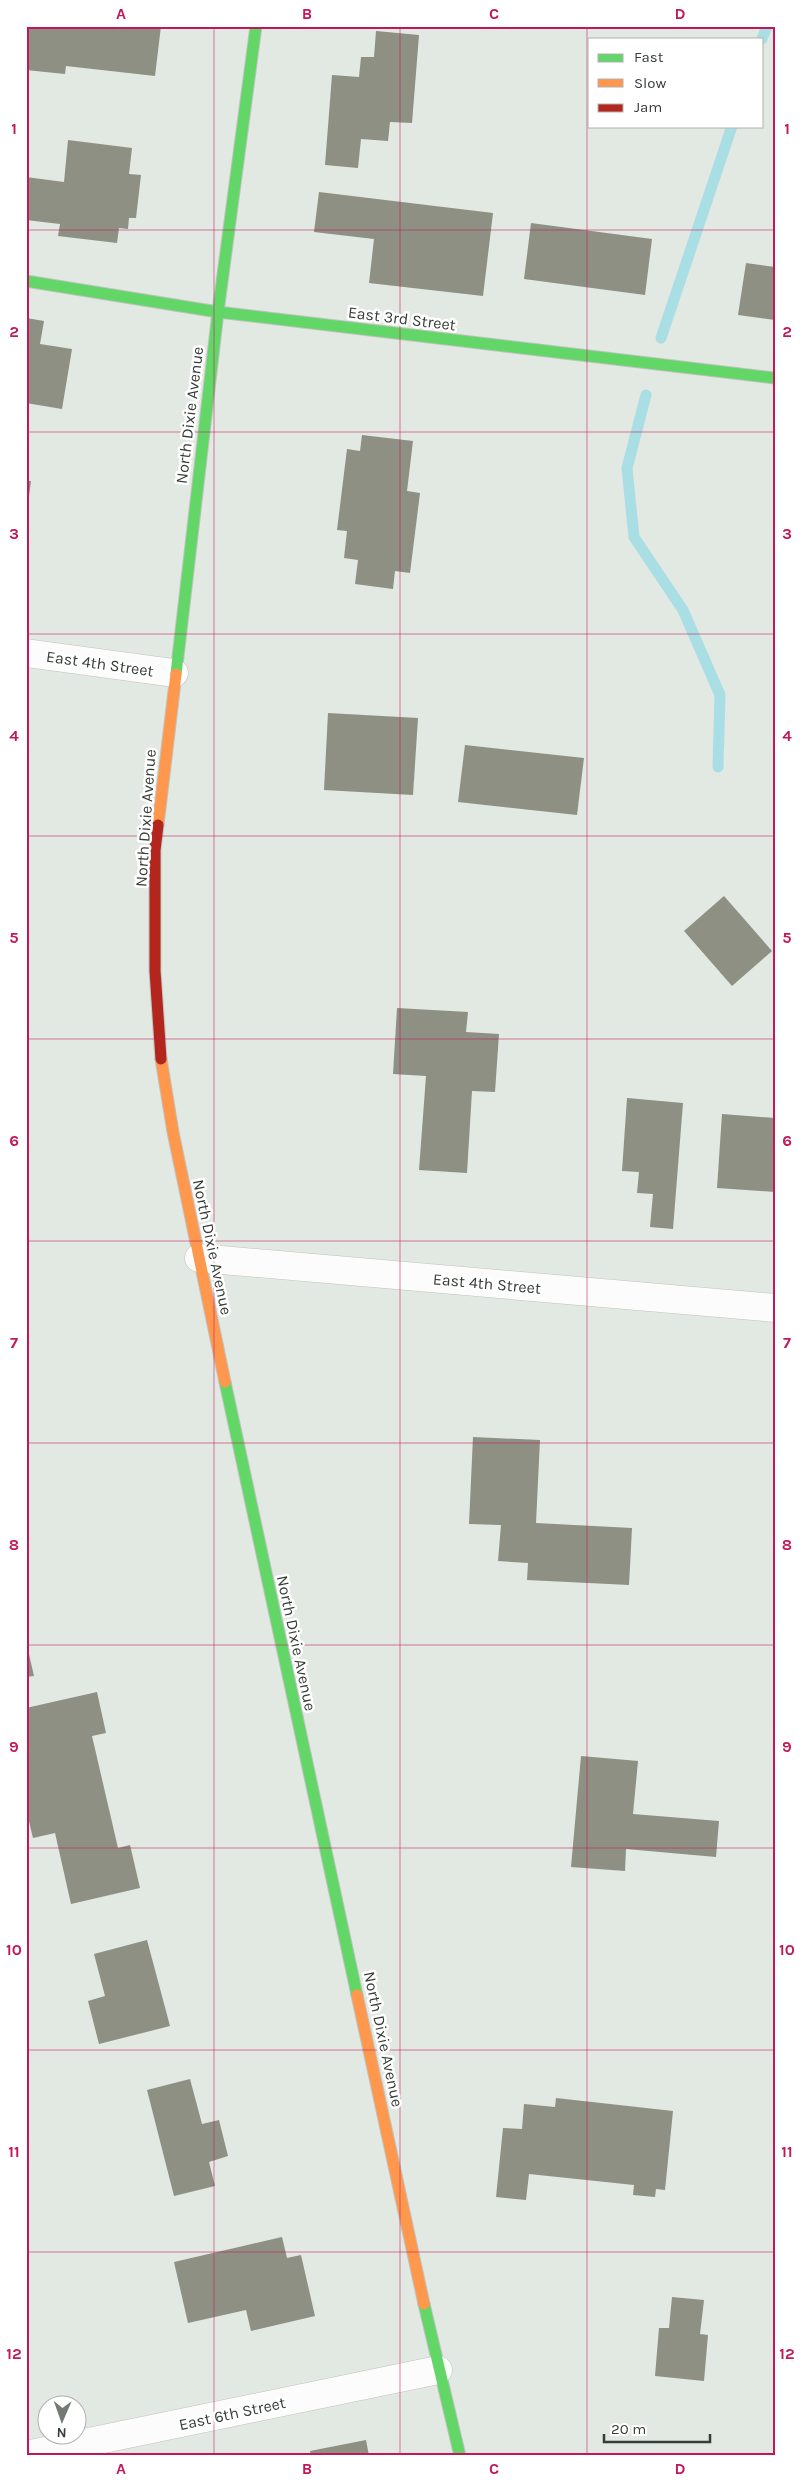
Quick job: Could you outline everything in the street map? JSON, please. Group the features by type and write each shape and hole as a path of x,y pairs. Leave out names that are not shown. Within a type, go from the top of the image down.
{"street":[{"name":"North Dixie Avenue","path":"256,26 218,312 174,673 155,850 155,971 161,1056 173,1132 288,1683 325,1840 438,2370 460,2456"},
{"name":"East 3rd Street","path":"26,281 218,312 775,378"},
{"name":"East 4th Street","path":"26,653 174,673"},
{"name":"East 4th Street","path":"199,1258 775,1308"},
{"name":"East 6th Street","path":"26,2455 438,2370"}],"building":[{"path":"26,26 161,26 155,76 66,66 65,74 26,70"},
{"path":"376,31 419,35 412,123 390,122 388,141 361,139 358,168 325,165 332,75 359,77 361,57 374,57"},
{"path":"68,140 132,148 129,174 141,175 136,218 129,218 128,229 119,228 117,243 58,236 60,224 26,220 26,177 64,182"},
{"path":"319,192 493,213 483,296 369,283 374,239 314,232"},
{"path":"531,223 652,239 645,295 524,279"},
{"path":"746,263 775,267 775,320 738,315"},
{"path":"26,318 44,321 40,344 72,349 62,409 26,403"},
{"path":"362,435 413,441 407,491 420,493 410,573 395,571 393,589 355,584 358,560 344,558 347,531 337,530 347,449 360,451"},
{"path":"26,481 31,481 27,511 26,511"},
{"path":"328,713 418,718 413,795 324,790"},
{"path":"465,745 584,758 577,815 458,802"},
{"path":"724,896 772,951 732,986 684,931"},
{"path":"397,1008 468,1012 466,1032 499,1034 495,1092 472,1091 467,1173 419,1170 426,1076 393,1074"},
{"path":"627,1098 683,1103 673,1229 650,1227 653,1194 637,1193 639,1172 622,1171"},
{"path":"722,1114 775,1118 775,1192 717,1188"},
{"path":"473,1437 540,1440 536,1523 632,1528 629,1585 527,1580 528,1563 498,1561 501,1525 469,1524"},
{"path":"26,1641 34,1676 26,1677"},
{"path":"97,1692 106,1733 92,1736 118,1848 130,1845 140,1888 71,1904 55,1833 33,1838 26,1809 26,1708"},
{"path":"581,1756 638,1761 633,1814 719,1821 716,1857 626,1849 625,1871 571,1867"},
{"path":"147,1940 170,2026 99,2044 88,2001 105,1996 94,1954"},
{"path":"190,2079 202,2124 219,2120 228,2156 209,2162 215,2186 174,2196 147,2090"},
{"path":"556,2098 673,2111 665,2190 656,2189 655,2197 633,2195 634,2185 529,2174 526,2200 496,2197 503,2128 522,2129 524,2104 555,2107"},
{"path":"282,2237 287,2258 301,2255 315,2316 251,2331 246,2310 188,2323 174,2262"},
{"path":"672,2297 704,2300 700,2334 708,2335 704,2381 655,2376 659,2328 669,2328"},
{"path":"366,2440 369,2456 311,2456 310,2451"}],"waterway":[{"path":"762,38 767,26"},
{"path":"661,338 731,128"},
{"path":"646,395 627,468 634,537 683,610 720,695 718,767"}],"traffic: fast":[{"path":"176,674 218,312 256,26"},
{"path":"26,281 218,312 775,378"},
{"path":"225,1382 357,1995"},
{"path":"424,2304 460,2456"}],"traffic: slow":[{"path":"158,825 176,674"},
{"path":"161,1059 173,1132 225,1382"},
{"path":"357,1995 424,2304"}],"traffic: jam":[{"path":"158,825 155,850 155,971 161,1059"}]}
